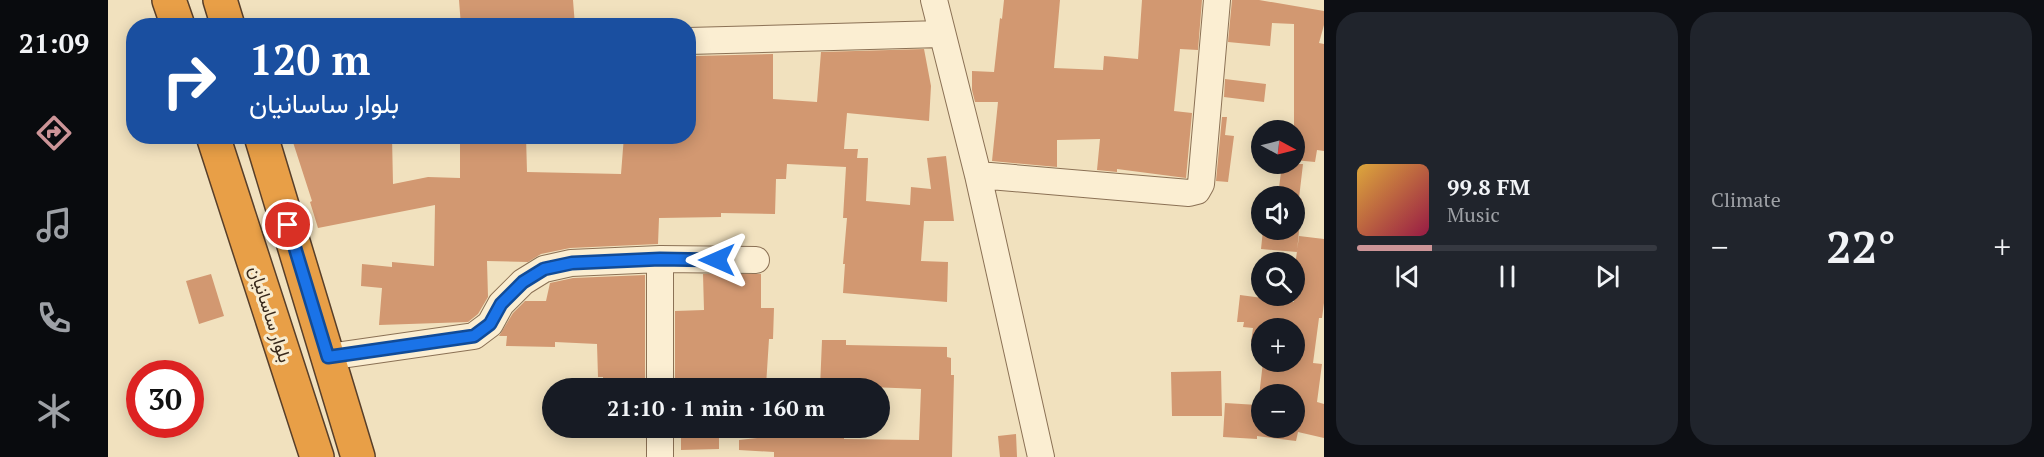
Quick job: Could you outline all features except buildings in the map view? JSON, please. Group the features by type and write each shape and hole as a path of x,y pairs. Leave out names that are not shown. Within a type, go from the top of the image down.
{"highway":[{"path":"170,0 176,18"},
{"path":"220,0 226,18"},
{"name":"بلوار ساسانیان","path":"216,144 317,457"},
{"path":"263,144 358,457"}],"street":[{"path":"934,0 978,175 1041,457"},
{"path":"978,175 1189,193 1197,191 1201,184 1217,0"},
{"path":"696,41 941,34"},
{"path":"328,357 474,336 490,324 501,304 523,282 544,269 572,263 660,259 756,260"},
{"path":"660,259 660,378"},
{"path":"660,438 660,457"}],"route":[{"path":"288,225 328,357 474,336 490,324 501,304 523,282 544,269 572,263 660,259 717,260"}]}
